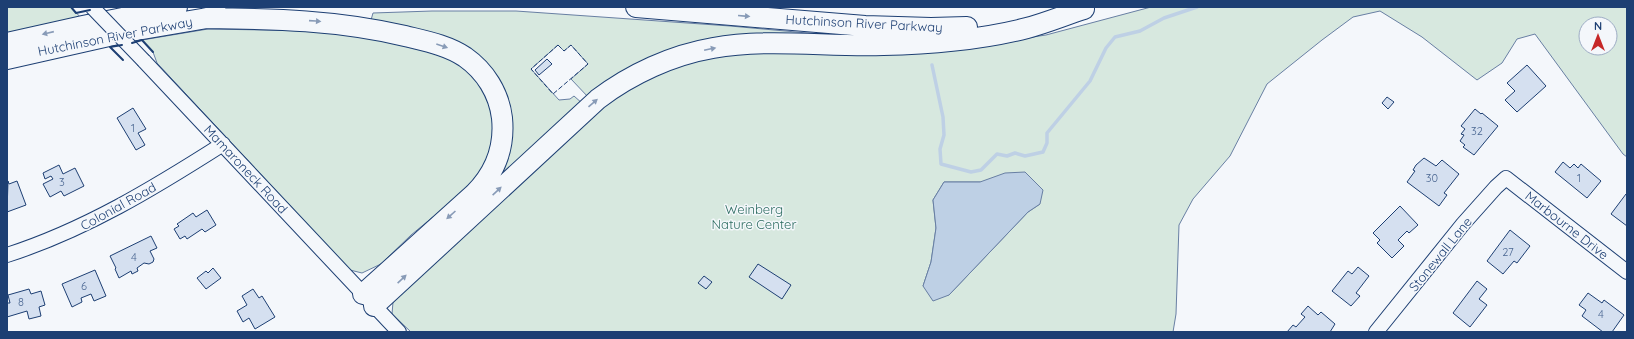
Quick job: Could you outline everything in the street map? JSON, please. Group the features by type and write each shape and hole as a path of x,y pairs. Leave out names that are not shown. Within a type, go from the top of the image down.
{"highway":[{"name":"Hutchinson River Parkway","path":"7,43 177,7"},
{"name":"Hutchinson River Parkway","path":"7,59 115,34 206,18 295,7"},
{"name":"Hutchinson River Parkway","path":"636,7 865,26 930,28 998,24 1041,18 1088,8"},
{"path":"368,300 598,99 625,80 668,61 713,48 743,45 882,45 969,39 1027,28 1088,8"},
{"path":"206,18 318,22 363,28 414,38 442,46 464,57 480,70 491,86 499,105 502,133 500,152 490,174 474,194 368,300"}],"street":[{"name":"Mamaroneck Road","path":"92,7 224,144 399,332"},
{"name":"Colonial Road","path":"7,255 66,234 94,221 224,144"},
{"name":"Marbourne Drive","path":"1506,178 1627,272"},
{"name":"Stonewall Lane","path":"1376,332 1463,224 1506,178"}],"green space":[{"path":"7,7 71,7 82,19 7,33"},
{"path":"1151,7 1627,7 1627,157 1623,154 1535,34 1517,39 1502,63 1477,80 1422,37 1380,11 1353,17 1267,84 1230,156 1193,199 1179,225 1176,314 1173,332 411,332 392,314 393,302 586,116 663,69 701,59 748,52 972,46 1046,35","holes":["944,182 980,182 1040,204 1028,212 949,295 923,286 931,262 936,228 933,200"]},
{"path":"516,11 730,26 829,35 761,38 589,98 571,79 588,64 571,45 564,51 558,45 531,69 559,100 570,99 574,96 583,104 504,177 499,175 501,85 371,20 373,13"},
{"path":"208,29 322,31 405,44 467,65 490,94 496,127 492,155 472,185 411,235 381,264 362,273 350,270 157,63 153,52 142,40"}],"water":[{"path":"1025,172 1043,190 1040,204 1028,212 949,295 933,301 923,286 931,262 936,228 933,200 944,182 980,182 1005,173"}],"building":[{"path":"547,59 552,64 539,75 535,70"},
{"path":"1527,65 1546,86 1517,112 1505,100 1515,91 1507,83"},
{"path":"1387,97 1394,102 1388,109 1382,103"},
{"path":"133,108 146,129 138,133 145,145 136,150 117,118"},
{"path":"1475,109 1498,126 1474,155 1463,147 1465,145 1460,141 1464,135 1461,134 1465,129 1461,126"},
{"path":"1424,158 1436,166 1442,160 1459,174 1444,193 1447,195 1439,206 1407,182 1415,171 1413,170 1416,165"},
{"path":"1563,162 1570,168 1574,164 1578,168 1581,164 1601,181 1587,198 1555,172"},
{"path":"59,165 63,174 75,168 84,186 64,196 61,191 50,197 43,184 53,179 51,176 45,179 43,173"},
{"path":"8,181 9,184 17,181 26,205 7,212"},
{"path":"1627,194 1627,226 1611,214"},
{"path":"1400,206 1418,225 1409,233 1407,231 1398,240 1404,246 1392,258 1377,243 1380,240 1373,233"},
{"path":"207,210 216,225 205,232 202,229 187,239 185,236 180,239 174,229 179,226 177,224 193,213 196,217"},
{"path":"1510,230 1530,246 1517,263 1514,261 1503,274 1487,261"},
{"path":"151,236 157,248 150,251 154,259 153,262 149,264 144,263 137,268 138,271 132,274 131,271 119,278 110,256"},
{"name":"Weinberg Nature Center","path":"758,264 791,285 782,299 749,277"},
{"path":"1358,267 1369,276 1356,293 1360,296 1351,306 1332,291 1348,271 1352,274"},
{"path":"213,268 221,278 206,289 197,278 206,271 208,273"},
{"path":"95,270 106,296 94,301 91,294 81,298 82,302 72,307 62,284"},
{"path":"704,276 712,282 706,289 698,283"},
{"path":"1477,281 1487,289 1479,299 1487,305 1470,327 1453,313"},
{"path":"29,289 31,294 41,291 45,305 39,307 41,316 29,319 27,311 7,317 7,303 10,303 8,295"},
{"path":"253,289 259,298 262,296 275,317 255,329 249,318 243,322 237,311 247,305 242,296"},
{"path":"1588,293 1602,303 1604,300 1624,315 1612,332 1603,332 1582,316 1586,310 1579,305"},
{"path":"1308,306 1318,315 1321,312 1335,324 1330,332 1287,332 1293,325 1296,327 1305,317 1301,314"}],"waterway":[{"path":"932,65 943,117 944,135 940,149 941,164 971,172 981,170 997,154 1007,156 1015,153 1025,156 1043,152 1047,143 1047,133 1090,81 1106,48 1115,37 1140,31 1164,18 1197,7"}],"fence":[{"path":"558,45 564,51 571,45 588,64 553,94 531,69 558,45"}],"wall":[{"path":"71,7 76,13 90,10"},
{"path":"132,43 142,40 153,52"},
{"path":"122,45 110,47 123,60"}]}
